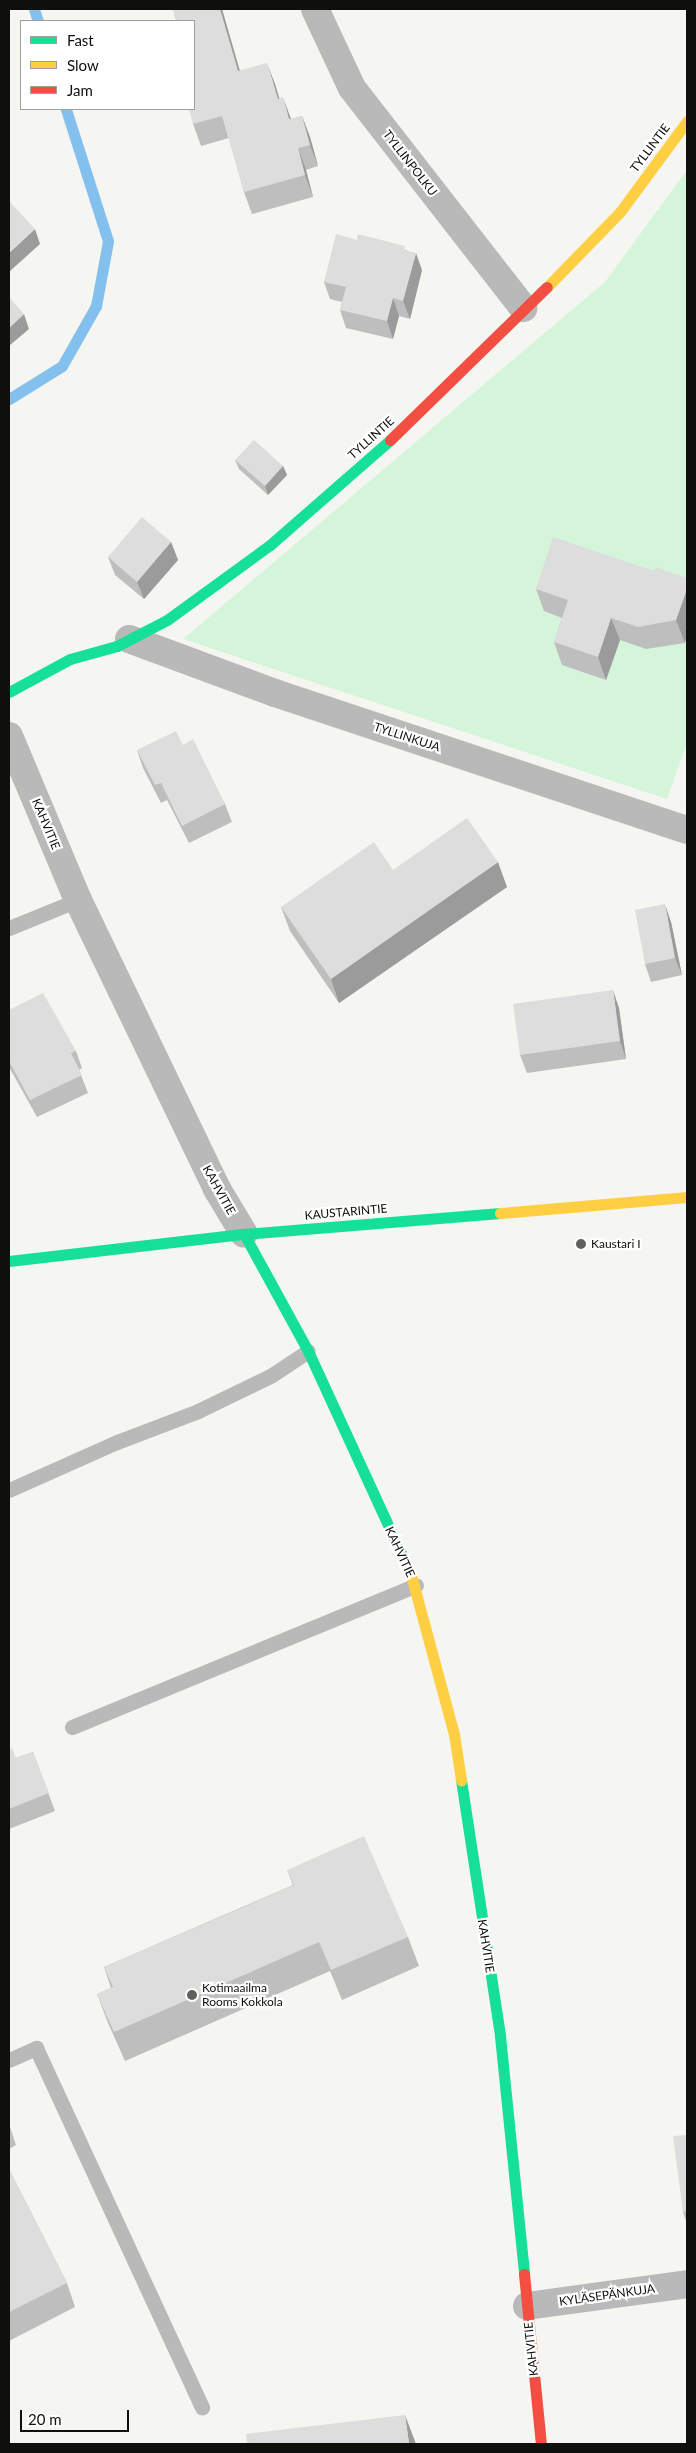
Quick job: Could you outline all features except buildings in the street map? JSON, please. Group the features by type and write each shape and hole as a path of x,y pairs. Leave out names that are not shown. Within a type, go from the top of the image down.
{"street":[{"name":"TYLLINPOLKU","path":"315,9 352,88 523,308"},
{"name":"TYLLINTIE","path":"9,692 70,659 117,646 167,620 270,545 391,439 620,212 687,121"},
{"name":"TYLLINKUJA","path":"129,639 275,694 687,830"},
{"name":"KAHVITIE","path":"9,736 78,900 217,1189 244,1234 308,1351 416,1585 454,1734 500,2036 541,2444"},
{"name":"KAUSTARINTIE","path":"9,1261 244,1234 687,1197"},
{"name":"KYLÄSEPÄNKUJA","path":"527,2306 687,2284"}],"lane":[{"path":"9,928 78,900"},
{"path":"9,1490 117,1442 198,1411 272,1375 308,1351"},
{"path":"72,1727 416,1585"},
{"path":"9,2060 36,2048 202,2408"}],"green space":[{"path":"687,170 687,743 667,799 183,639 605,282"}],"waterway":[{"path":"34,9 38,20"},
{"path":"9,399 62,366 96,306 108,241 66,110"}],"traffic: fast":[{"path":"9,692 70,659 117,646 167,620 270,545 390,440"},
{"path":"9,1261 244,1234 500,1213"},
{"path":"244,1234 308,1351 411,1575"},
{"path":"461,1780 500,2036 524,2274"}],"traffic: slow":[{"path":"547,287 620,212 687,121"},
{"path":"500,1213 687,1197"},
{"path":"411,1575 454,1734 461,1780"}],"traffic: jam":[{"path":"390,440 547,287"},
{"path":"524,2274 541,2444"}],"place":[{"name":"Kaustari I","path":"581,1244"},
{"name":"Kotimaailma Rooms Kokkola","path":"192,1995"}]}
